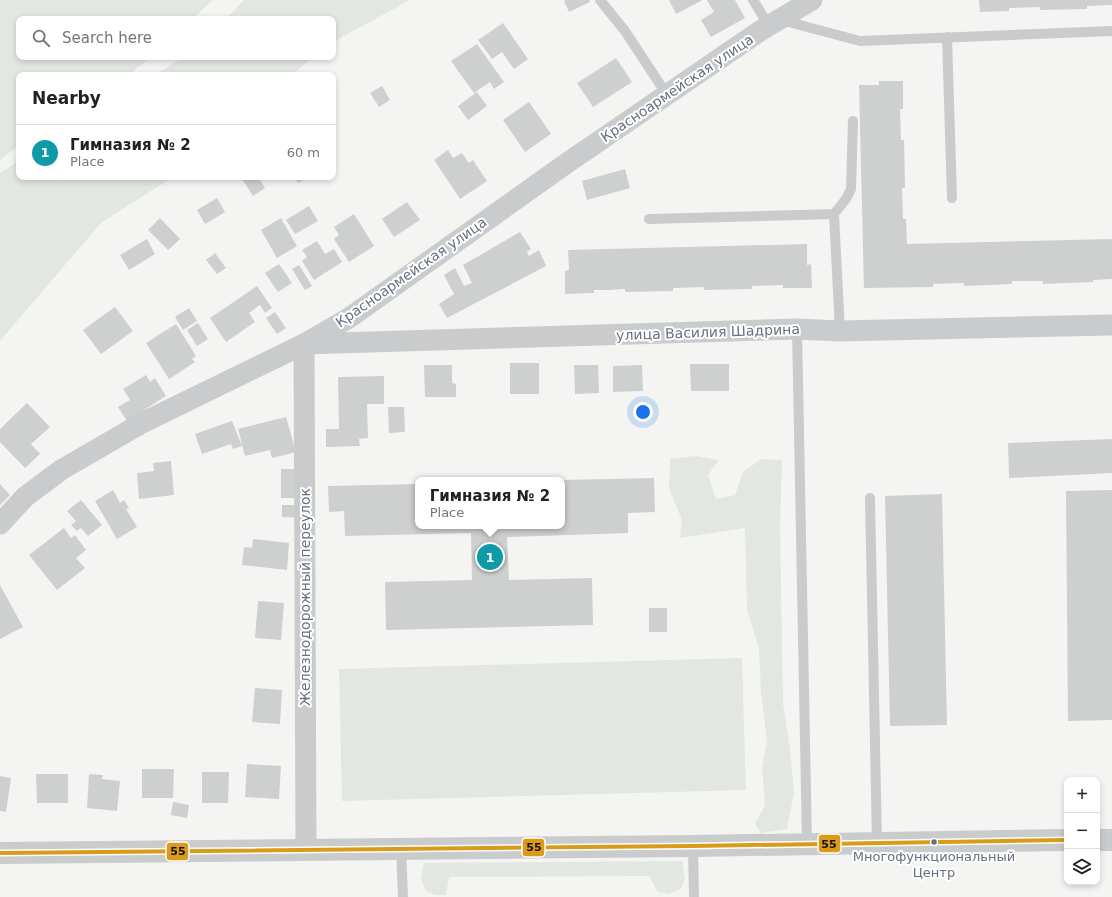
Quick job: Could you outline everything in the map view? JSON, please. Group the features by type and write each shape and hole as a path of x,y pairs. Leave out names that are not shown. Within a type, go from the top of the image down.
{"street":[{"name":"Красноармейская улица","path":"0,524 25,497 61,470 142,423 304,344 349,318 567,163 774,23 812,0"},
{"name":"улица Василия Шадрина","path":"304,344 797,329 840,331 1112,325"},
{"name":"Железнодорожный переулок","path":"304,344 306,849"},
{"path":"0,853 693,846 1064,840"},
{"path":"1100,840 1112,840"}],"lane":[{"path":"600,0 625,31 667,95"},
{"path":"753,0 774,23 860,41 947,36 1112,31"},
{"path":"947,36 952,198"},
{"path":"840,331 834,214 846,199 851,189 853,121"},
{"path":"649,219 834,214"},
{"path":"797,329 807,843"},
{"path":"870,498 877,842"},
{"path":"693,846 694,897"},
{"path":"401,849 403,897"}],"shaded area":[{"path":"0,0 213,0 195,16 16,16 16,60 147,60 133,72 16,72 16,147 0,160"},
{"path":"244,0 410,0 336,40 336,16 229,16"},
{"path":"179,60 310,60 296,72 160,72"},
{"path":"16,163 16,180 168,180 101,223 0,341 0,173"},
{"path":"696,456 719,460 708,475 716,499 735,495 743,472 761,459 782,460 780,526 783,703 790,749 794,793 787,829 761,833 755,824 765,805 762,767 767,741 761,692 759,648 747,610 745,528 680,538 682,520 669,489 670,459"},
{"path":"742,658 746,790 342,801 339,669"},
{"path":"682,861 685,879 681,889 669,894 658,892 649,876 449,877 446,895 435,895 426,891 421,880 424,863"}],"building":[{"path":"589,0 590,2 569,12 564,1"},
{"path":"669,0 701,0 701,1 676,14"},
{"path":"707,0 735,0 745,18 711,37 701,20 714,12"},
{"path":"979,0 1112,0 1112,5 1087,6 1087,9 1040,10 1040,7 1009,8 1009,11 980,12"},
{"path":"503,23 528,59 514,69 502,52 492,59 478,40"},
{"path":"477,44 504,82 494,89 490,82 474,93 451,61"},
{"path":"616,58 632,82 593,107 577,83"},
{"path":"879,81 903,81 903,109 900,109 901,140 904,140 905,188 902,188 903,219 906,219 907,244 1112,239 1112,279 1093,280 1093,282 1043,284 1043,281 1012,281 1012,284 964,286 964,283 933,284 933,287 864,288 859,85 879,85"},
{"path":"382,86 390,100 379,107 370,93"},
{"path":"477,92 487,106 468,120 458,106"},
{"path":"529,102 551,134 525,152 503,120"},
{"path":"448,150 453,158 462,153 469,163 473,160 487,181 460,199 434,160"},
{"path":"625,169 630,188 587,200 582,181"},
{"path":"243,180 260,180 265,188 253,196"},
{"path":"296,180 304,180 298,183"},
{"path":"217,198 225,212 205,224 197,210"},
{"path":"407,202 420,220 394,237 382,219"},
{"path":"309,206 318,221 295,234 286,220"},
{"path":"354,214 374,246 349,262 334,239 339,235 334,227"},
{"path":"160,218 180,239 168,250 148,230"},
{"path":"281,218 297,246 277,258 261,230"},
{"path":"520,232 531,249 527,252 529,256 539,250 546,266 447,318 439,304 454,294 444,275 455,268 464,286 472,283 463,265"},
{"path":"147,239 155,254 129,270 120,255"},
{"path":"317,241 325,254 334,249 342,262 314,280 302,261 307,257 302,250"},
{"path":"807,244 807,265 811,264 812,288 783,288 783,285 752,286 752,289 704,290 704,287 673,288 673,291 625,292 625,289 594,290 594,293 565,294 565,271 569,270 568,250"},
{"path":"215,253 226,268 217,274 206,260"},
{"path":"279,264 292,283 278,292 265,273"},
{"path":"299,265 312,286 305,290 292,269"},
{"path":"257,286 272,308 265,313 260,305 249,313 255,322 226,342 210,318"},
{"path":"115,307 133,331 101,354 83,330"},
{"path":"189,308 197,321 183,330 175,317"},
{"path":"275,312 286,328 277,334 266,318"},
{"path":"198,323 208,339 197,346 187,330"},
{"path":"176,324 196,356 192,359 195,362 169,379 146,343"},
{"path":"510,363 539,363 539,394 510,394"},
{"path":"690,364 729,364 729,391 691,391"},
{"path":"424,365 452,365 452,383 456,384 456,397 425,397"},
{"path":"574,365 598,365 599,393 575,394"},
{"path":"642,365 643,391 613,392 613,366"},
{"path":"146,375 150,382 155,378 166,396 127,421 118,407 130,400 123,389"},
{"path":"384,376 384,404 367,404 368,438 359,439 360,446 326,447 326,429 339,429 338,377"},
{"path":"27,403 50,427 31,444 40,454 25,468 0,442 0,429"},
{"path":"388,407 404,407 405,432 389,433"},
{"path":"286,417 296,452 272,458 270,450 245,456 238,429"},
{"path":"232,421 242,446 233,449 231,444 202,454 195,434"},
{"path":"1112,439 1112,473 1009,478 1008,443"},
{"path":"171,461 174,495 139,499 137,473 154,471 153,463"},
{"path":"281,469 299,469 299,498 281,498"},
{"path":"654,478 655,512 628,513 628,533 507,537 509,580 592,578 593,625 386,630 385,582 472,580 471,533 345,536 344,511 329,512 328,486 415,484 415,529 565,529 565,480"},
{"path":"0,484 10,495 0,505"},
{"path":"113,490 120,503 124,500 129,508 126,509 137,527 117,539 95,501"},
{"path":"1112,490 1112,720 1068,721 1066,491"},
{"path":"942,494 947,725 890,726 885,496"},
{"path":"81,500 102,525 88,536 81,528 77,531 71,525 76,521 67,511"},
{"path":"282,505 301,505 300,518 282,517"},
{"path":"64,528 71,538 75,535 86,550 76,558 85,568 57,590 29,555"},
{"path":"253,539 289,543 287,570 242,565 244,547 252,548"},
{"path":"0,585 23,627 0,639"},
{"path":"258,601 284,603 281,640 255,638"},
{"path":"649,608 667,608 667,632 649,632"},
{"path":"255,688 282,690 280,724 252,722"},
{"path":"247,764 281,766 279,799 245,797"},
{"path":"142,769 174,769 173,798 142,798"},
{"path":"202,772 229,772 228,803 202,803"},
{"path":"36,774 68,774 68,803 37,803"},
{"path":"89,774 103,775 102,779 120,781 117,811 87,808"},
{"path":"0,776 11,778 6,812 0,811"},
{"path":"173,802 189,805 187,818 171,815"}],"transit line":[{"name":"55","path":"0,853 693,846 1064,840"}],"place":[{"name":"Гимназия № 2","path":"490,557"},
{"name":"Многофункциональный Центр","path":"934,842"}]}
